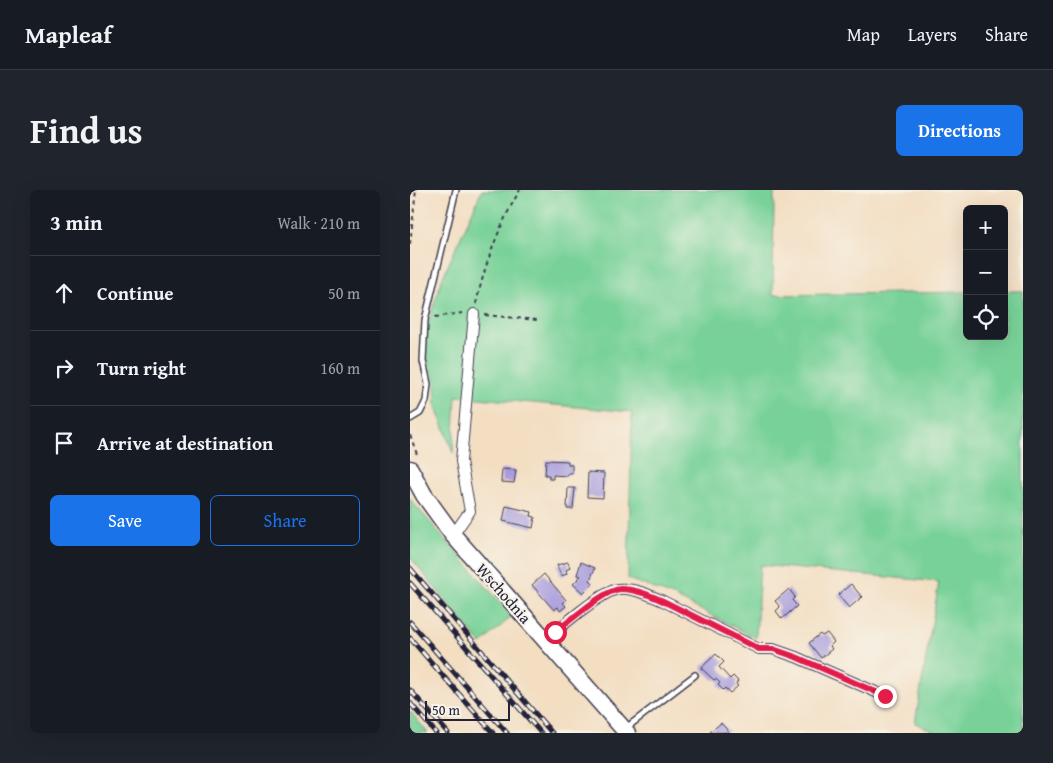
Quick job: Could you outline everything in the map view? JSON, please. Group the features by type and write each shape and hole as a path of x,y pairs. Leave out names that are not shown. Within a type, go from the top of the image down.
{"highway":[{"name":"Wschodnia","path":"410,469 424,495 453,534 625,731"}],"street":[{"path":"453,534 470,511 461,460 474,314"},
{"path":"546,640 606,594 619,589 632,591 648,594 759,649 773,649 796,657 885,696"}],"lane":[{"path":"410,419 420,413 426,401 428,384 423,361 425,320 456,190"},
{"path":"625,731 695,675"}],"path":[{"path":"410,244 416,190"},
{"path":"474,314 500,226 520,190"}],"green space":[{"path":"482,190 774,190 773,295 963,292 963,340 1008,340 1008,291 1023,291 1023,733 938,733 915,723 939,582 760,565 756,638 673,596 628,579 632,412 456,396 453,453 436,405 435,384 422,342 442,279"},
{"path":"410,499 512,616 481,644 410,557"},
{"path":"410,711 428,733 410,733"}],"building":[{"path":"546,460 568,461 568,464 572,465 572,473 568,473 567,476 553,475 553,479 549,479 549,475 545,475"},
{"path":"502,469 516,470 514,483 501,482"},
{"path":"588,472 604,473 603,498 587,497"},
{"path":"568,488 575,488 573,509 567,509"},
{"path":"506,506 532,512 531,516 535,517 533,528 503,521"},
{"path":"568,562 570,568 566,570 567,574 561,576 557,565"},
{"path":"581,562 595,568 590,580 593,583 583,593 573,584 581,576 577,575"},
{"path":"544,574 566,600 563,603 566,606 560,611 558,607 554,610 532,585"},
{"path":"851,584 862,597 849,608 838,595"},
{"path":"789,589 795,597 792,600 797,606 782,619 776,611 780,607 775,601"},
{"path":"827,633 834,642 830,646 832,649 821,658 809,643 820,634 822,636"},
{"path":"716,654 724,662 719,667 730,679 733,676 738,681 736,684 738,686 730,693 725,688 723,690 718,685 720,683 716,679 714,680 701,668"},
{"path":"721,723 729,732 710,732"}],"railway":[{"path":"410,568 552,733"},
{"path":"410,583 541,733"},
{"path":"410,622 507,733"},
{"path":"410,638 493,733"},
{"path":"410,690 448,733"},
{"path":"410,703 436,733"}],"route":[{"path":"555,632 606,594 619,589 648,594 759,649 773,649 796,657 885,696"}]}
